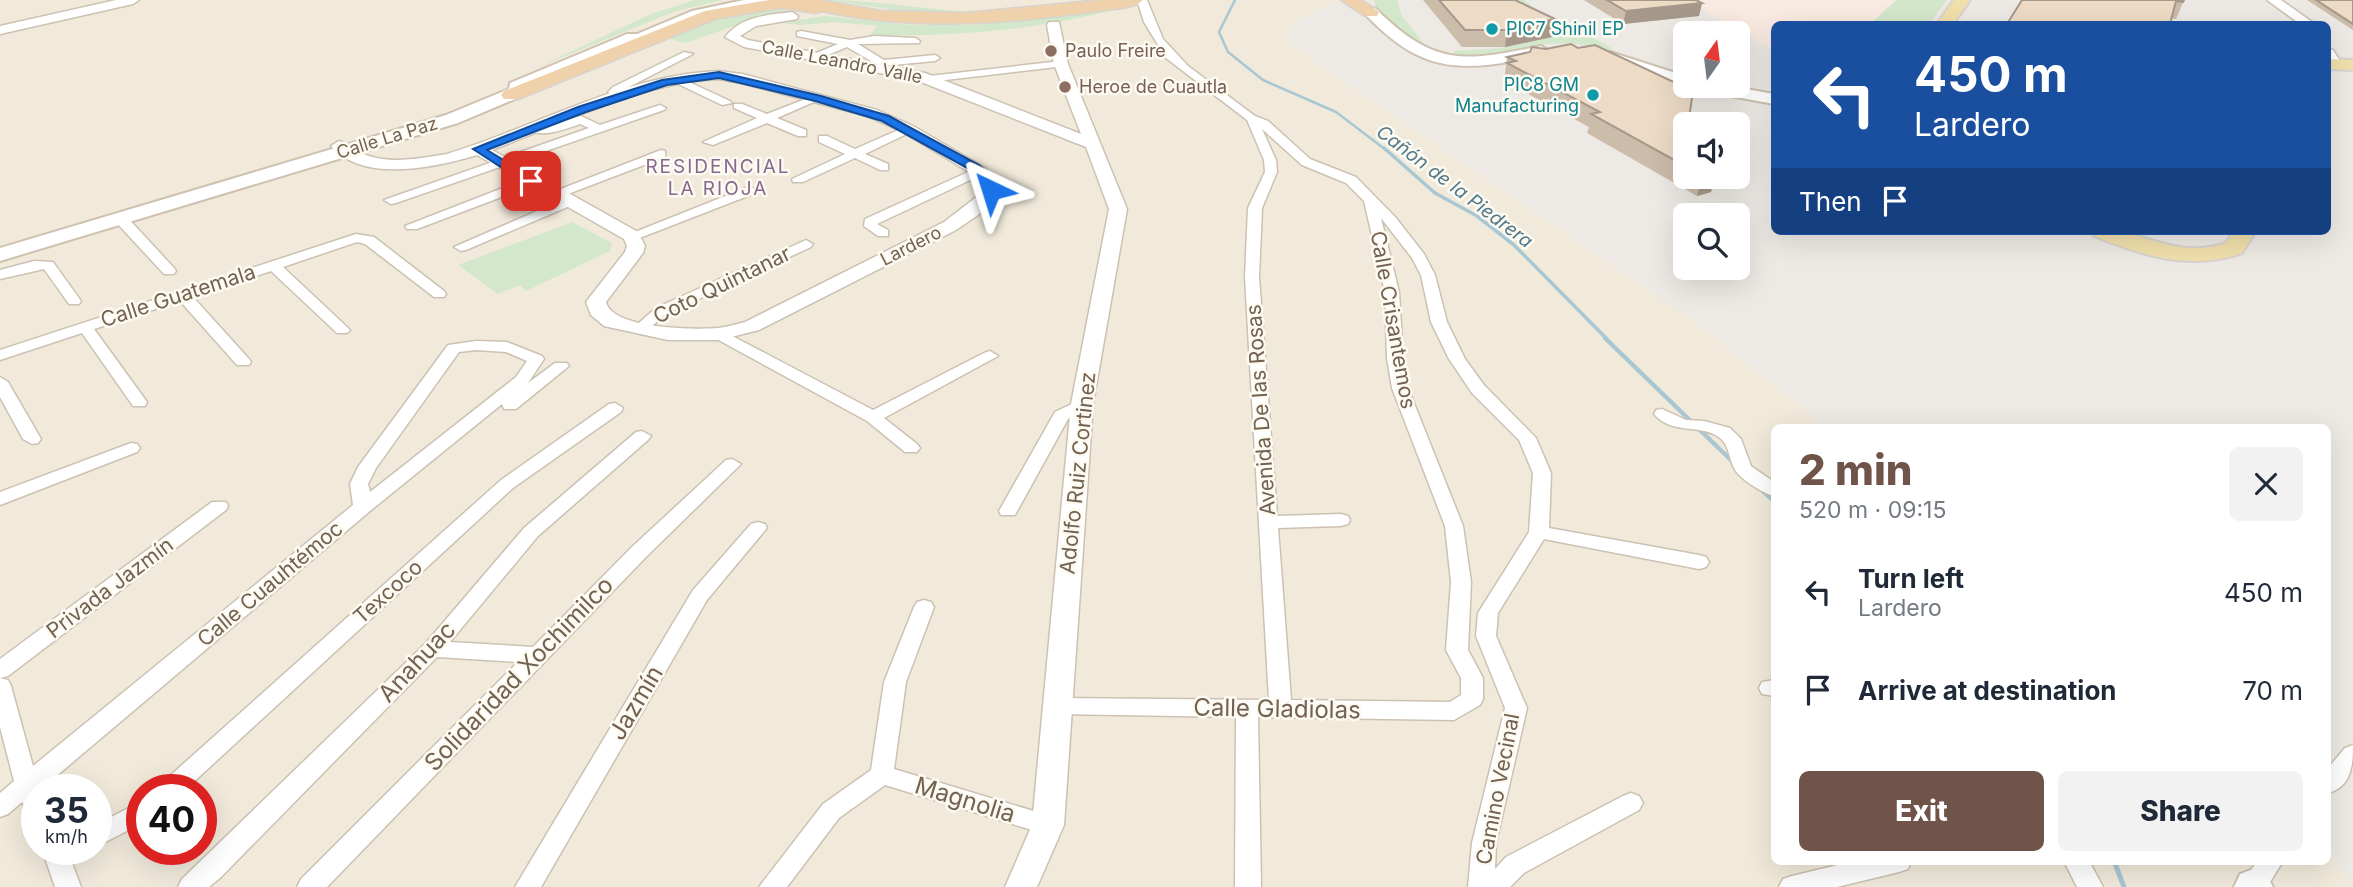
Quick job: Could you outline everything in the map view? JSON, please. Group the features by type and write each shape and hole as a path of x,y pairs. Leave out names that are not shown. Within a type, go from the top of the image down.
{"highway":[{"path":"527,82 627,33 714,0"},
{"path":"871,0 1047,17"},
{"path":"812,7 927,14 1047,17 1096,0"},
{"path":"511,95 711,15 780,4 904,19 979,19 1036,15 1135,0"},
{"path":"1349,0 1370,6"}],"main road":[{"name":"Calle La Paz","path":"0,246 461,116 684,16 758,0"},
{"name":"Calle La Paz","path":"0,255 332,152 454,111 685,18 766,0"},
{"path":"1947,21 1962,0"},
{"path":"1370,6 1400,42 1422,55 1450,62 1480,63 1554,50"},
{"path":"1598,53 1673,77"},
{"path":"2331,60 2353,65"},
{"path":"1750,95 1771,98"},
{"path":"2113,235 2152,249 2212,255 2234,248 2242,235"}],"street":[{"path":"0,30 133,0"},
{"name":"Camino Vecinal","path":"1142,0 1148,23 1163,51 1193,77 1222,94 1251,118 1264,124 1306,162 1351,180 1391,221 1419,257 1428,275 1439,322 1457,359 1478,389 1527,438 1536,454 1542,473 1543,492 1539,532 1488,613 1486,636 1516,708 1484,843 1481,887"},
{"path":"2273,0 2304,21"},
{"name":"Calle Leandro Valle","path":"812,7 756,21 741,28 732,37 744,43 929,79 1091,144"},
{"name":"Adolfo Ruiz Cortinez","path":"1021,887 1048,825 1082,404 1118,209 1061,64 1047,17"},
{"path":"801,34 846,42 881,62"},
{"path":"816,57 846,42 868,38 915,41"},
{"path":"391,200 468,173 489,152 534,128 622,91 688,54"},
{"path":"861,65 935,58"},
{"path":"929,79 1061,64"},
{"path":"622,91 705,76 732,76 812,101 872,113 903,133 979,171"},
{"path":"682,82 802,133"},
{"path":"709,142 812,101"},
{"path":"332,152 353,169 430,167 598,128 660,108"},
{"name":"Avenida De las Rosas","path":"1251,118 1270,160 1271,172 1255,208 1252,238 1281,709"},
{"path":"534,128 550,129 581,120 598,128"},
{"path":"797,179 903,133"},
{"path":"823,139 884,167"},
{"path":"489,152 531,181 632,236 748,191"},
{"path":"461,247 561,198 661,154"},
{"path":"883,233 871,226 870,222 979,171"},
{"name":"Lardero","path":"632,236 636,246 634,253 596,302 598,311 611,322 640,329 668,334 719,334 769,319 950,226 987,198 990,184 979,171"},
{"path":"412,226 531,181"},
{"name":"Calle Crisantemos","path":"1370,202 1392,292 1395,358 1400,388 1454,526 1461,582 1457,650 1472,678"},
{"path":"120,218 169,271"},
{"name":"Calle Guatemala","path":"0,355 356,238 369,240 439,294"},
{"name":"Coto Quintanar","path":"640,329 661,311 806,244"},
{"path":"1,274 34,265 48,265 74,301"},
{"path":"273,265 342,330"},
{"path":"183,295 243,362"},
{"path":"85,327 139,402"},
{"path":"719,334 873,417 911,448"},
{"name":"Calle Cuauhtémoc","path":"40,774 363,507 522,380 536,359 523,350 500,346 454,348 367,467 359,484 363,507"},
{"path":"873,417 990,356"},
{"path":"381,493 417,475 561,366"},
{"path":"0,382 32,439"},
{"path":"1007,511 1061,416 1082,404"},
{"name":"Texcoco","path":"188,774 507,484 615,408"},
{"path":"1662,414 1683,425 1716,428 1724,432 1732,439 1743,469 1771,488"},
{"name":"Anahuac","path":"191,887 432,649 531,532 642,436"},
{"path":"0,499 131,448"},
{"name":"Solidaridad Xochimilco","path":"310,887 640,551 732,464"},
{"name":"Privada Jazmín","path":"0,670 219,506"},
{"path":"1269,522 1341,520"},
{"name":"Jazmín","path":"528,887 700,595 758,528"},
{"path":"1539,532 1699,562"},
{"path":"772,887 831,810 882,775 895,682 924,607"},
{"path":"432,649 539,655"},
{"name":"Calle Gladiolas","path":"1057,706 1454,711 1472,699 1472,678"},
{"path":"0,686 24,774"},
{"path":"1247,708 1248,887"},
{"path":"2331,780 2353,754"},
{"name":"Magnolia","path":"882,775 1048,825"},
{"name":"Calle Cuauhtémoc","path":"0,807 21,790"},
{"path":"1494,887 1515,865 1631,803"},
{"path":"64,865 68,887"},
{"path":"1792,887 1883,865"},
{"path":"2078,865 2090,887"}],"shaded area":[{"path":"0,0 2353,0 2353,887 0,887"},
{"path":"1351,0 1687,0 1723,21 1673,21 1673,98 1750,98 1750,37 1771,49 1771,235 2331,235 2331,21 1896,21 1913,0 2353,0 2353,885 2331,856 2331,424 1822,424 1696,323 1288,43 1289,32 1296,21 1330,4"},
{"path":"1687,0 1913,0 1896,21 1771,21 1771,49 1750,37 1750,21 1723,21"}],"green space":[{"path":"695,0 723,0 676,11 538,67 651,14"},
{"path":"827,0 866,2 981,12 902,11"},
{"path":"1374,0 1397,0 1402,16 1432,54 1397,33 1382,17"},
{"path":"1494,0 1524,0 1547,17 1606,44 1614,51 1557,44 1456,57 1454,51 1501,48 1551,37"},
{"path":"1896,0 1947,0 1931,21 1873,21"},
{"path":"1132,5 1035,26 936,35 870,35 877,26 836,22 801,25 780,23 824,16 912,25 969,25 1041,19"},
{"path":"773,9 795,12 753,19 686,43 665,38 713,18"},
{"path":"572,222 612,243 610,251 526,291 520,285 498,294 458,265"}],"building":[{"path":"1439,0 1515,0 1555,19 1507,30 1465,30"},
{"path":"1607,0 1696,0 1702,3 1626,11"},
{"path":"2022,0 2184,0 2176,1 2171,21 2009,21"},
{"path":"2316,0 2353,0 2353,24"},
{"path":"1571,44 1578,48 1595,45 1673,82 1673,98 1692,98 1690,112 1673,112 1673,159 1591,114 1600,112 1507,63 1516,61 1507,57 1530,52 1532,47 1546,49"}],"waterway":[{"name":"Cañón de la Piedrera","path":"1235,0 1219,32 1228,52 1263,80 1336,112 1386,150"},
{"name":"Cañón de la Piedrera","path":"1384,148 1435,193 1477,216 1514,245 1607,339"},
{"name":"Cañón de la Piedrera","path":"1605,338 1733,462"},
{"name":"Cañón de la Piedrera","path":"1762,490 1771,498"},
{"name":"Cañón de la Piedrera","path":"2116,865 2124,887"}],"place":[{"name":"PIC7 Shinil EP","path":"1492,29"},
{"name":"Paulo Freire","path":"1051,51"},
{"name":"Heroe de Cuautla","path":"1065,87"},
{"name":"PIC8 GM Manufacturing","path":"1593,95"}],"district":[{"name":"RESIDENCIAL LA RIOJA","path":"718,177"}],"route":[{"path":"531,181 479,149 495,145 558,118 665,82 719,75 732,76 872,113 909,130 975,168 988,179 991,190"}]}
